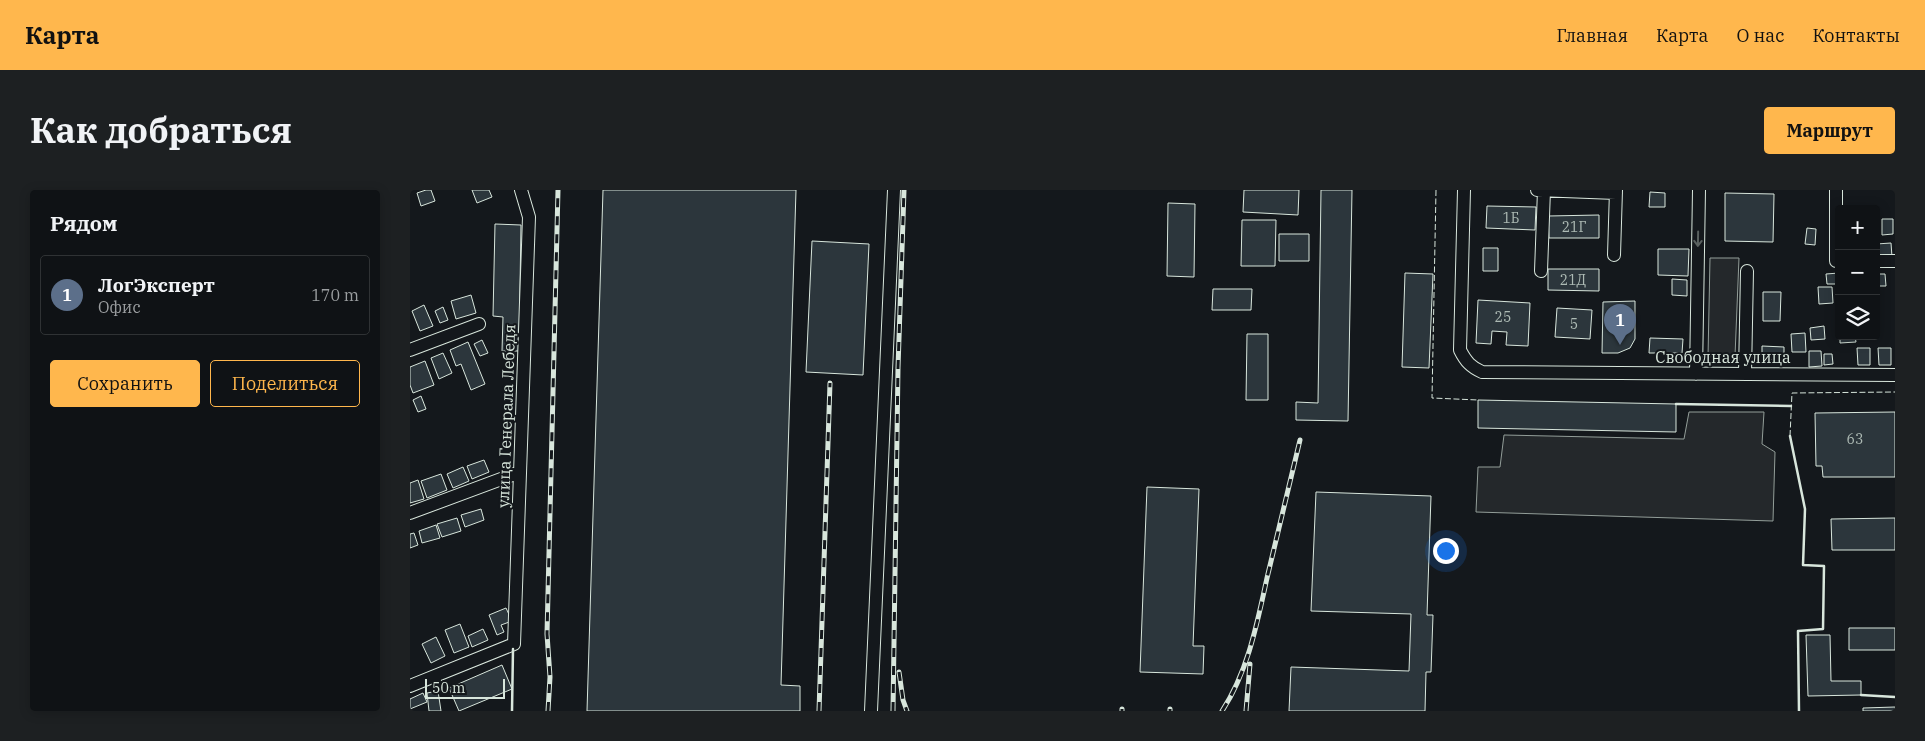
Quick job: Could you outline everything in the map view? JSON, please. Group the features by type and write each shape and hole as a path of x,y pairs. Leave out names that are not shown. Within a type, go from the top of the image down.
{"street":[{"name":"улица Генерала Лебедя","path":"410,686 514,644 529,217 521,190"},
{"path":"871,711 894,190"},
{"name":"Свободная улица","path":"1464,190 1460,350 1465,360 1472,367 1482,372 1895,375"},
{"path":"1537,190 1616,191 1614,254"},
{"path":"1541,271 1544,190"},
{"path":"1696,374 1699,190"},
{"path":"1836,190 1836,250"},
{"path":"1880,261 1895,261"},
{"path":"1745,374 1747,270"},
{"path":"410,350 479,324"},
{"path":"410,513 520,472"}],"shaded area":[{"path":"1710,258 1739,258 1735,356 1708,357"},
{"path":"1689,412 1764,412 1762,444 1775,452 1773,521 1476,512 1478,467 1500,467 1504,435 1684,439"}],"building":[{"path":"431,190 435,201 421,206 417,193"},
{"path":"472,190 489,190 492,197 477,203"},
{"path":"603,190 796,190 781,685 800,686 800,711 587,711"},
{"path":"1244,190 1299,190 1298,215 1243,212"},
{"path":"1321,190 1352,190 1348,421 1296,420 1296,402 1318,403"},
{"path":"1650,192 1665,193 1665,207 1649,207"},
{"path":"1725,193 1774,194 1773,242 1725,241"},
{"path":"1168,203 1195,204 1194,277 1167,276"},
{"path":"1487,206 1536,207 1535,230 1486,228"},
{"path":"1599,215 1599,238 1549,238 1548,216"},
{"path":"1882,219 1893,219 1893,234 1882,235"},
{"path":"1242,220 1276,220 1275,266 1241,266"},
{"path":"495,224 521,225 519,351 502,351 503,317 493,316"},
{"path":"1807,228 1816,229 1815,245 1805,244"},
{"path":"1279,234 1309,234 1309,261 1279,261"},
{"path":"812,241 869,244 863,375 806,372"},
{"path":"1891,243 1892,257 1880,258 1880,244"},
{"path":"1483,248 1498,248 1498,271 1483,271"},
{"path":"1658,249 1689,249 1688,276 1658,275"},
{"path":"1548,269 1599,269 1599,291 1548,290"},
{"path":"1405,273 1433,274 1429,368 1402,367"},
{"path":"1835,273 1835,284 1827,284 1826,274"},
{"path":"1880,274 1885,274 1886,286 1880,286"},
{"path":"1672,279 1687,280 1687,296 1672,295"},
{"path":"1818,287 1832,287 1833,303 1819,304"},
{"path":"1213,289 1252,289 1251,310 1212,310"},
{"path":"1763,292 1781,292 1780,321 1763,321"},
{"path":"471,295 476,313 456,319 451,301"},
{"path":"1478,300 1530,303 1528,346 1506,345 1507,332 1492,331 1491,344 1476,343"},
{"path":"1635,301 1635,339 1630,348 1618,353 1602,353 1603,302"},
{"path":"424,305 433,326 420,331 412,311"},
{"path":"443,307 448,320 440,323 435,311"},
{"path":"1557,308 1592,310 1590,339 1555,337"},
{"path":"1824,326 1825,339 1811,340 1810,328"},
{"path":"1805,333 1806,352 1792,352 1791,334"},
{"path":"1247,334 1268,334 1268,400 1246,400"},
{"path":"1650,338 1683,339 1682,353 1649,353"},
{"path":"482,340 488,353 480,356 474,344"},
{"path":"1840,340 1856,340 1856,342 1840,343"},
{"path":"468,342 485,384 471,390 461,364 456,366 450,350"},
{"path":"1762,346 1784,347 1784,360 1762,359"},
{"path":"1857,348 1870,348 1870,365 1858,365"},
{"path":"1878,348 1891,348 1891,365 1879,365"},
{"path":"1809,351 1821,351 1822,366 1809,367"},
{"path":"443,353 452,373 439,379 431,358"},
{"path":"1824,354 1832,354 1833,364 1824,365"},
{"path":"425,361 434,385 413,393 410,385 410,367"},
{"path":"421,396 426,409 418,412 413,400"},
{"path":"1478,400 1676,404 1676,432 1478,428"},
{"path":"1895,412 1895,477 1823,477 1822,466 1816,466 1815,413"},
{"path":"484,460 489,472 472,479 467,466"},
{"path":"463,467 469,481 453,488 447,474"},
{"path":"441,474 447,490 427,498 421,481"},
{"path":"418,480 424,499 410,503 410,483"},
{"path":"1147,487 1199,489 1193,646 1204,646 1203,674 1140,672"},
{"path":"1316,492 1431,496 1427,615 1433,615 1431,672 1426,672 1425,711 1289,711 1291,667 1409,671 1411,614 1311,611"},
{"path":"481,509 484,520 465,527 461,515"},
{"path":"457,518 461,531 442,537 437,524"},
{"path":"1895,518 1895,550 1832,550 1831,519"},
{"path":"436,525 440,538 422,543 419,531"},
{"path":"414,533 418,545 410,548 410,534"},
{"path":"506,608 512,621 501,625 504,632 497,635 489,615"},
{"path":"460,624 469,647 454,653 445,630"},
{"path":"1849,628 1895,628 1895,650 1849,650"},
{"path":"483,629 488,640 472,647 468,636"},
{"path":"1806,635 1830,635 1831,681 1861,681 1861,695 1808,696"},
{"path":"436,637 445,656 431,663 422,644"},
{"path":"502,665 512,689 459,711 449,688"},
{"path":"438,691 441,711 429,711 427,693"},
{"path":"423,693 427,702 410,709 410,699"},
{"path":"1895,707 1895,711 1863,711 1863,708"}],"railway":[{"path":"548,711 550,677 547,634 558,190"},
{"path":"893,711 898,368 904,190"},
{"path":"819,711 830,383"},
{"path":"1222,711 1239,680 1251,647 1300,440"},
{"path":"1246,711 1250,664"},
{"path":"899,672 903,700 907,711"}],"fence":[{"path":"1436,190 1432,398 1478,400"},
{"path":"1790,436 1792,393 1895,392"}],"wall":[{"path":"1676,404 1791,406"},
{"path":"1790,436 1805,509 1803,565 1824,566 1823,629 1798,631 1799,711"},
{"path":"512,711 513,649"},
{"path":"1861,695 1895,697"}],"place":[{"name":"ЛогЭксперт","path":"1620,345"}]}
